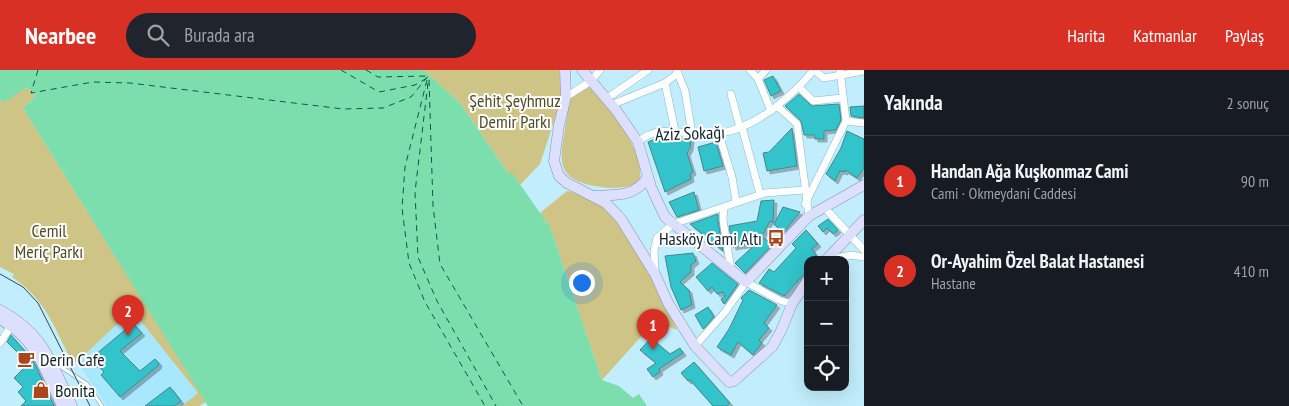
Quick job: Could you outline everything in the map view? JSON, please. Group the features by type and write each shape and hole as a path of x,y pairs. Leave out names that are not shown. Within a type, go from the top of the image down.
{"main road":[{"path":"565,70 566,97 558,125 554,161 560,176 567,183 606,203 621,220 655,274 668,303 695,346 729,382 734,381 772,347 782,331 792,304 804,286"},
{"path":"582,70 609,102 638,142 648,177 665,217 746,282 809,216 862,185"},
{"path":"593,196 629,193 642,187 648,177"},
{"path":"830,256 864,220"},
{"path":"0,310 30,330 42,342 72,406"},
{"path":"0,319 11,326 32,346 62,406"}],"street":[{"path":"566,97 591,81 600,70"},
{"path":"609,102 648,70"},
{"path":"750,70 758,79 774,109 797,124 804,190 809,216"},
{"path":"758,79 766,70"},
{"path":"814,70 824,78 841,72 864,71"},
{"name":"Aziz Sokağı","path":"638,142 646,134 663,130 692,134 719,134 741,127 774,109 799,87 814,70"},
{"path":"609,102 665,83 678,72 685,91 692,134"},
{"path":"806,204 846,121 841,72"},
{"path":"665,83 675,131"},
{"path":"799,87 813,101 844,98"},
{"path":"731,94 760,194"},
{"path":"846,121 864,124"},
{"path":"719,134 732,178 736,201"},
{"path":"655,274 654,251 657,238 673,224 760,194 804,190"},
{"path":"724,207 723,220 731,270"},
{"path":"824,207 864,250"},
{"path":"846,256 851,255 864,258"},
{"path":"695,346 725,312 746,282 779,300 792,304"},
{"path":"0,343 11,326"}],"lane":[{"path":"51,360 86,384 102,406"}],"shaded area":[{"path":"0,70 423,70 460,103 508,173 512,173 550,227 602,380 619,386 633,398 639,394 647,406 208,406 23,108 36,96 27,87 5,102 0,100"},
{"path":"132,310 199,394 184,405 107,406 77,362"}],"green space":[{"name":"Şehit Şeyhmuz Demir Parkı","path":"423,70 559,70 562,97 540,164 520,185 512,174 508,173 460,103"},
{"path":"588,82 615,116 631,142 640,169 640,182 623,187 601,187 581,182 571,177 565,171 562,154 569,95"},
{"name":"Cemil Meriç Parkı","path":"27,87 36,96 23,108 206,402 199,406 182,406 198,393 132,310 77,362 71,360 41,304 24,286 12,277 14,274 0,267 0,100 5,101"},
{"path":"567,191 593,196 606,203 655,274 677,330 655,321 602,380 550,227 540,213"}],"building":[{"path":"773,76 781,91 771,96 764,80"},
{"path":"799,94 812,106 839,104 841,120 836,130 824,131 824,139 815,139 814,135 804,135 801,121 785,106"},
{"path":"864,106 864,118 851,116 850,107"},
{"path":"792,128 797,166 767,171 763,153 769,152"},
{"path":"847,131 864,139 864,168 857,178 845,170 845,172 840,171 835,181 826,174 841,148"},
{"path":"655,139 691,139 690,148 687,153 693,172 690,174 691,179 665,192 648,142"},
{"path":"716,142 723,166 704,171 698,147"},
{"path":"694,192 699,210 677,217 669,202"},
{"path":"774,200 773,223 770,221 762,237 773,244 745,273 735,263 757,243 733,247 729,226 757,221 761,201"},
{"path":"783,207 800,212 783,233 774,224"},
{"path":"718,214 718,221 723,251 690,224"},
{"path":"828,219 838,230 833,234 827,228 823,232 818,226"},
{"path":"806,230 818,244 812,249 816,256 804,256 804,274 784,296 759,283 769,269 774,272 796,248 792,244"},
{"path":"693,253 696,261 691,265 691,272 680,282 689,290 692,305 681,310 671,287 665,256"},
{"path":"712,263 738,284 724,304 721,299 725,296 723,292 717,294 712,287 708,291 696,277"},
{"path":"749,290 777,305 764,323 769,328 759,340 762,343 753,355 738,342 731,355 717,347 729,329 743,300 741,298"},
{"path":"708,307 714,317 703,329 695,315"},
{"path":"129,319 142,333 120,351 140,371 155,359 159,363 158,366 120,397 101,375 104,372 96,363 94,365 89,360 125,330 127,327 124,323"},
{"path":"11,335 33,360 54,406 21,406 26,401 18,392 23,387 14,378 26,366 23,358 7,342"},
{"path":"651,338 670,354 680,348 683,353 659,369 660,372 653,377 647,369 656,363 640,350"},
{"path":"694,362 730,403 727,406 713,406 690,380 688,381 681,373"},
{"path":"170,387 181,401 175,406 145,406"}],"ferry route":[{"path":"38,70 31,93 93,82 130,83 343,109 383,108 411,97 428,76 405,167 402,208 409,263 425,302 485,406"},
{"path":"341,70 379,92 415,85 427,78"},
{"path":"366,70 378,77 428,76"},
{"path":"429,80 433,206 440,264 523,406"},
{"path":"428,83 415,192 418,257 437,301 496,406"}],"tram line":[{"path":"0,274 23,287 38,303 90,406"}],"place":[{"name":"Hasköy Cami Altı","path":"776,238"},
{"name":"Or-Ayahim Özel Balat Hastanesi","path":"128,336"},
{"name":"Handan Ağa Kuşkonmaz Cami","path":"653,350"},
{"name":"Derin Cafe","path":"26,359"},
{"name":"Bonita","path":"41,390"}]}
